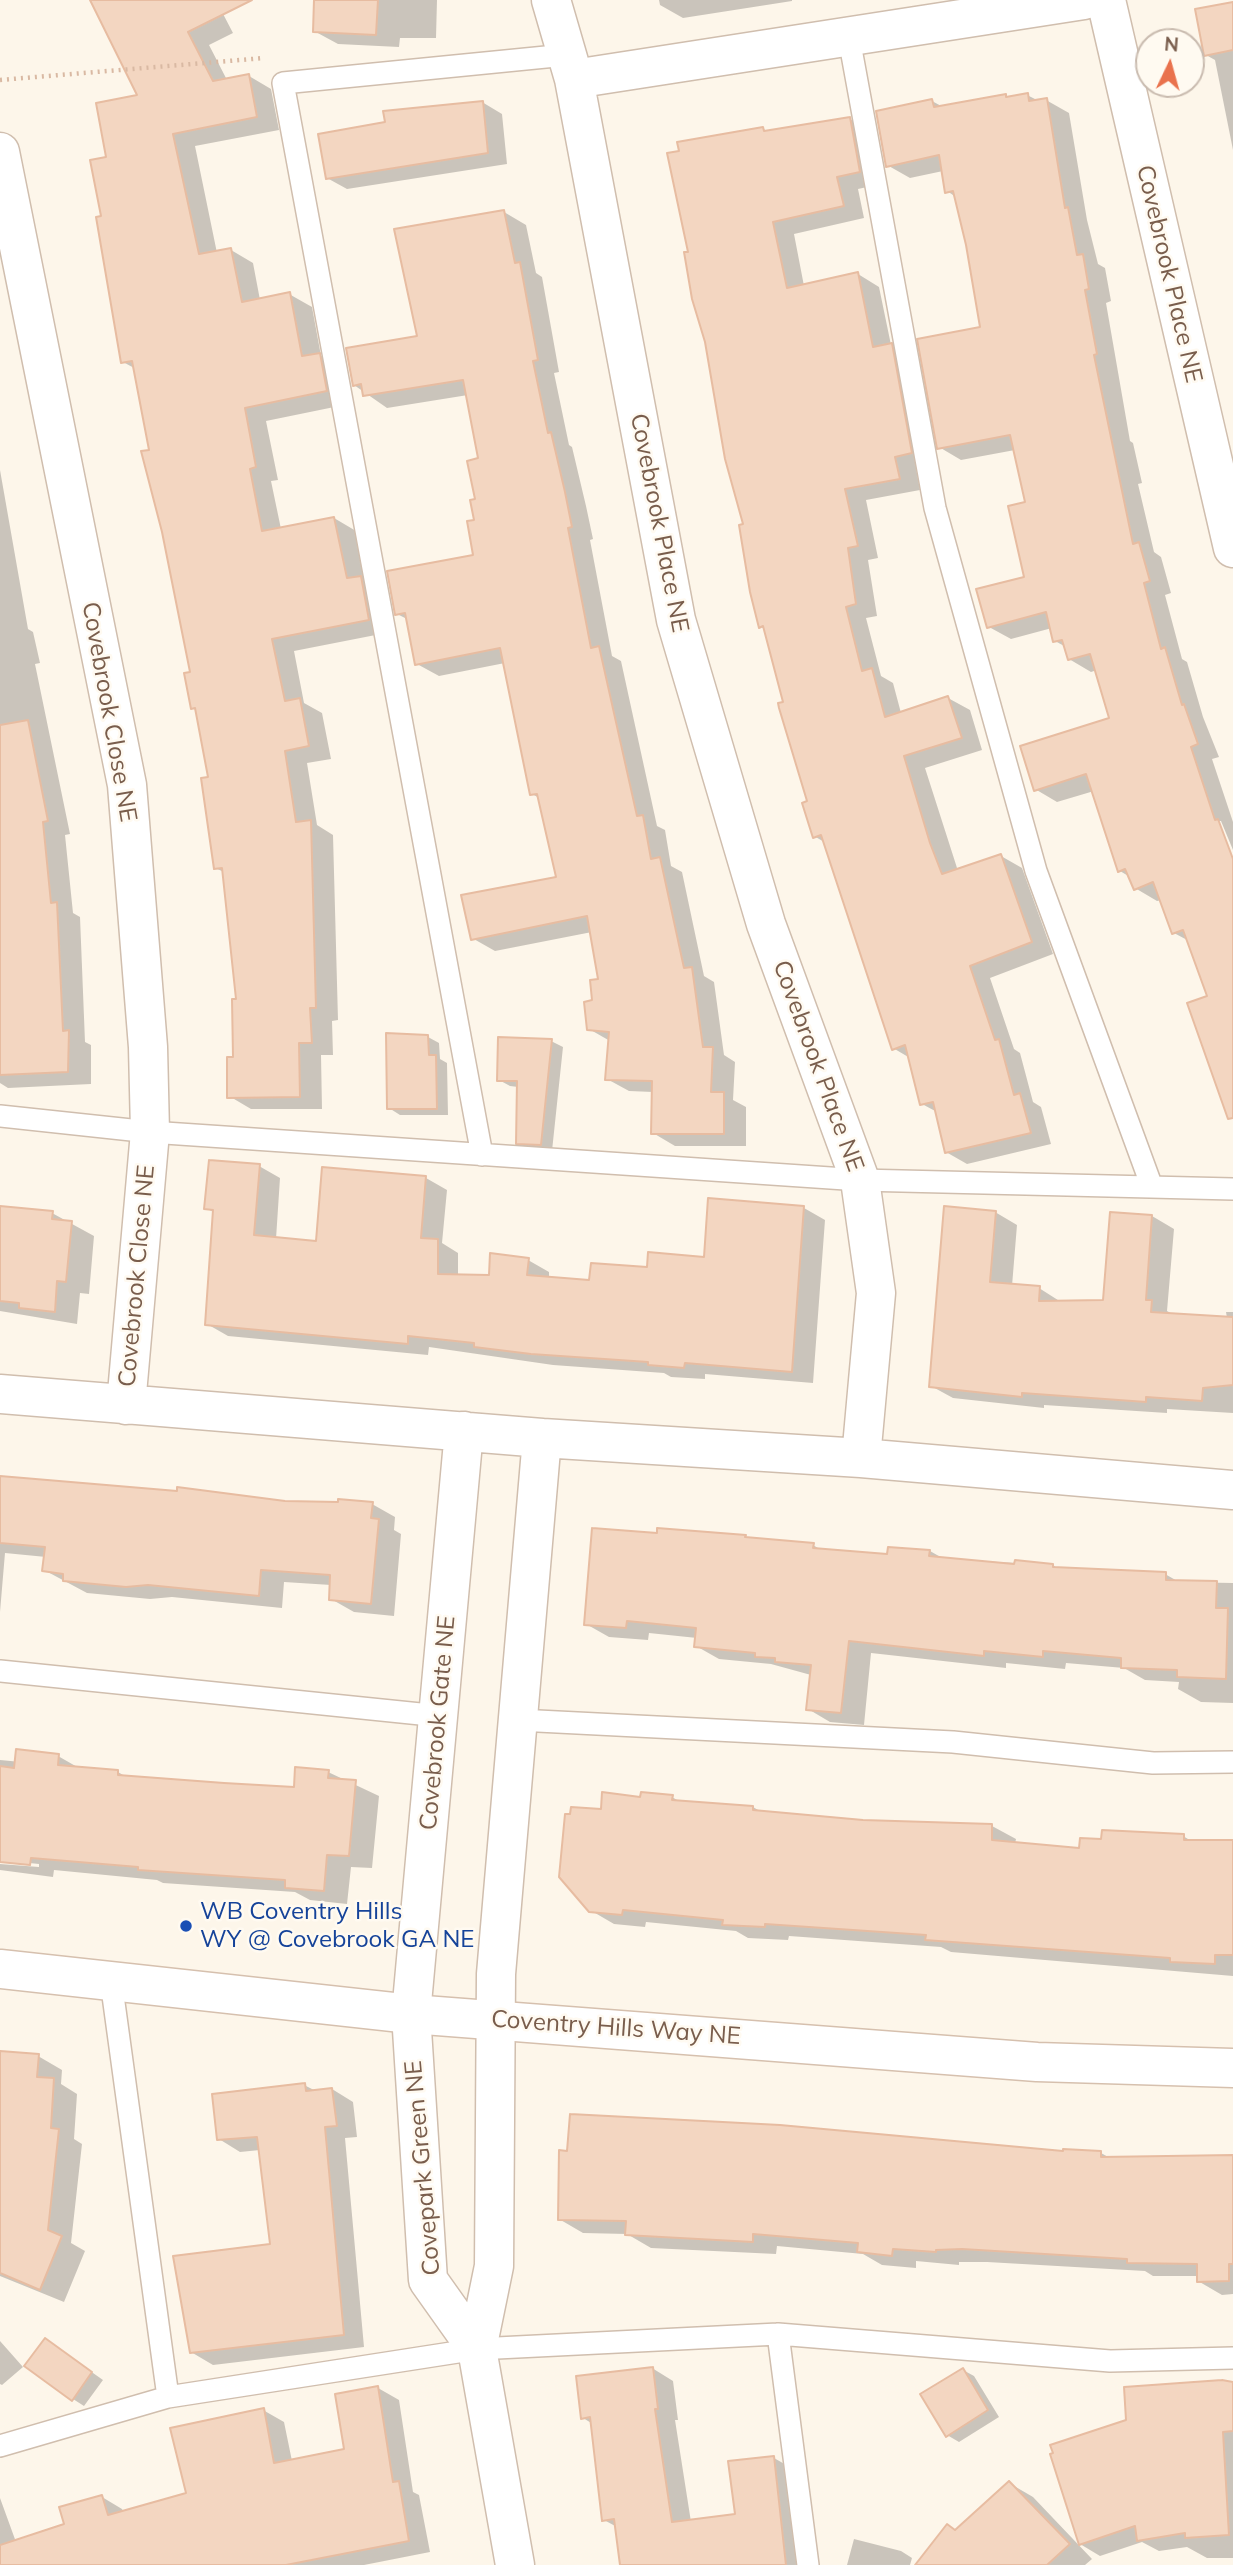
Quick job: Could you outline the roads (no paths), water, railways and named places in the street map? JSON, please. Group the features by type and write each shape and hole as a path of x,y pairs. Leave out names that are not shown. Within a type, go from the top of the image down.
{"street":[{"name":"Covebrook Place NE","path":"551,0 570,67 676,620 766,924 860,1180 876,1293 861,1458"},
{"path":"570,67 849,38 1084,0"},
{"name":"Covebrook Place NE","path":"1106,0 1233,548"},
{"name":"Covebrook Close NE","path":"0,152 127,785 148,1047 150,1132 126,1405"},
{"name":"Covebrook Close NE","path":"0,1394 464,1431"},
{"path":"464,1431 861,1458 1233,1490"},
{"name":"Covebrook Gate NE","path":"411,2014 464,1431"},
{"path":"496,2018 496,1974 542,1438"},
{"name":"Coventry Hills Way NE","path":"0,1969 411,2014 496,2018 1037,2062 1233,2068"},
{"name":"Covepark Green NE","path":"411,2014 428,2280 477,2349"},
{"name":"Covepark Green NE","path":"496,2018 494,2266 477,2349 515,2565"}],"lane":[{"path":"849,38 935,508 1036,871 1152,1187"},
{"path":"482,1155 283,83 570,67"},
{"path":"0,1116 150,1132 860,1180 1233,1189"},
{"path":"0,1671 440,1716"},
{"path":"518,1720 953,1742 1153,1763 1233,1762"},
{"path":"111,1981 168,2397"},
{"path":"0,2446 168,2397 477,2349 778,2334 1110,2361 1233,2358"},
{"path":"778,2334 808,2565"}],"place":[{"name":"WB Coventry Hills WY @ Covebrook GA NE","path":"186,1926"}]}
